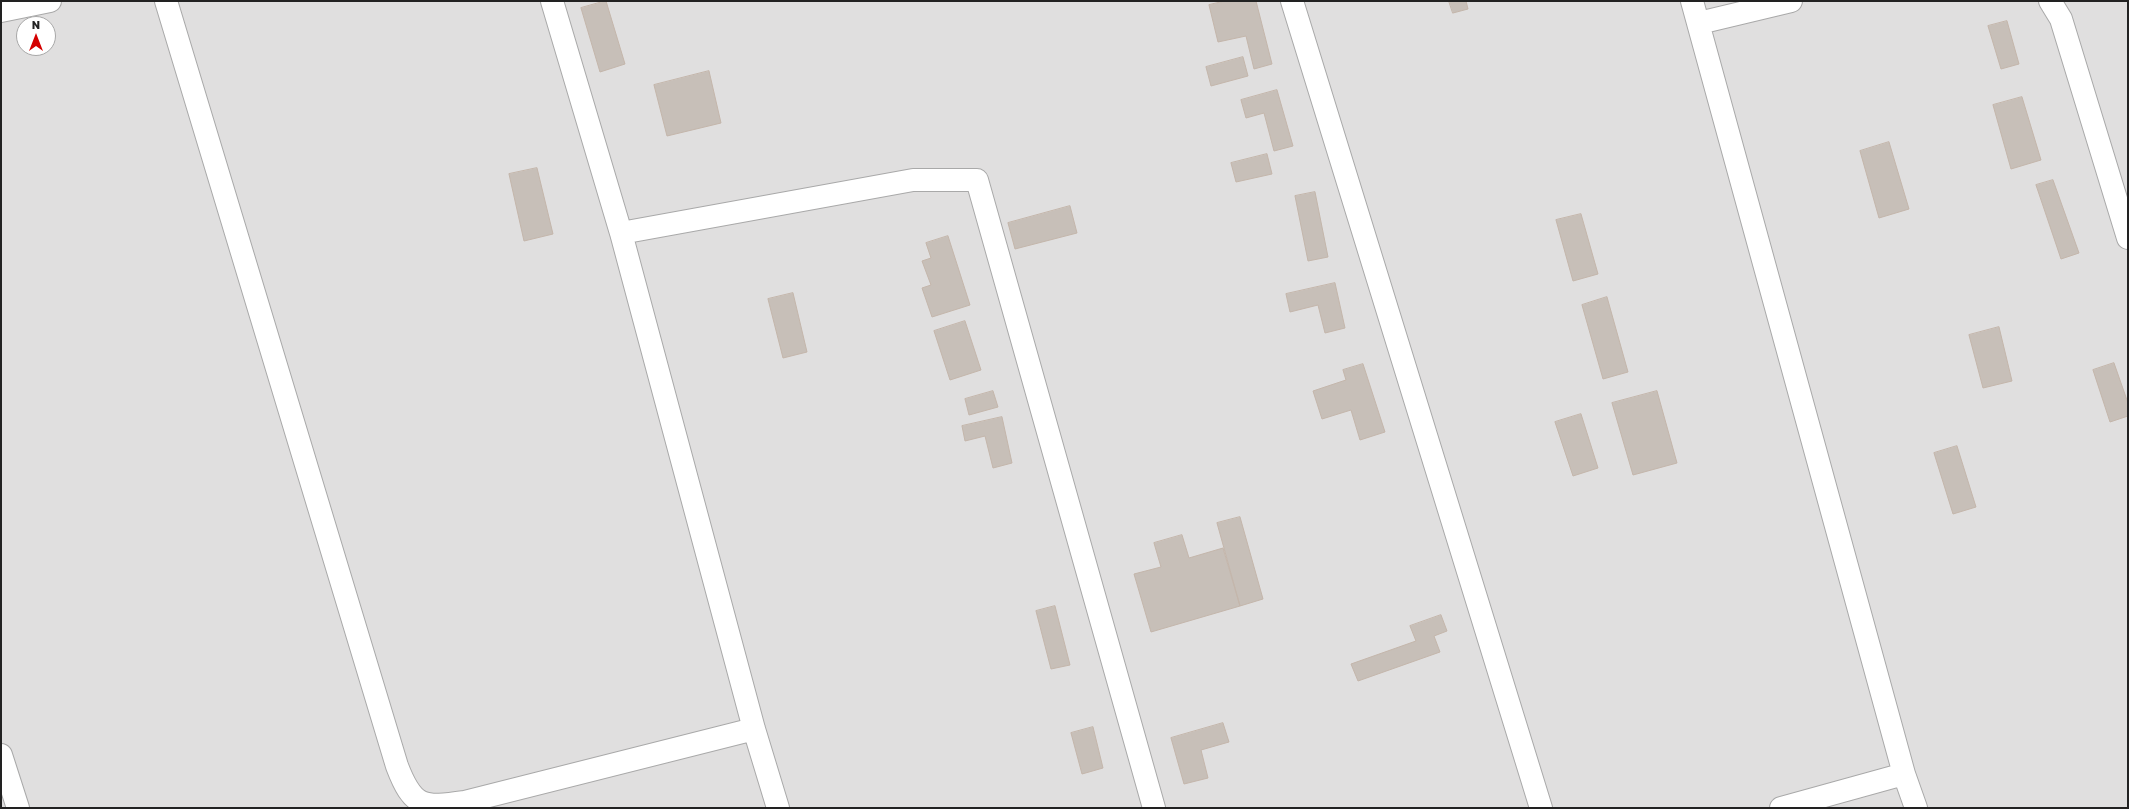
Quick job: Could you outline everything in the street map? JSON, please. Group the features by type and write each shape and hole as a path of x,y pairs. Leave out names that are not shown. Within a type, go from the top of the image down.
{"street":[{"path":"1,11 50,1"},
{"path":"166,1 405,787 420,803 440,805 465,802 754,729"},
{"path":"552,1 621,233 754,729 778,808"},
{"path":"1292,1 1541,808"},
{"path":"1692,1 1904,774 1916,808"},
{"path":"1699,23 1791,1"},
{"path":"2050,1 2062,19 2128,238"},
{"path":"621,233 913,180 977,180 1154,808"},
{"path":"1,755 18,808"},
{"path":"1781,808 1904,774"}],"shaded area":[{"path":"1,1 2128,1 2128,808 1,808"}],"building":[{"path":"606,1 625,64 600,72 581,8"},
{"path":"1225,1 1256,1 1272,64 1254,69 1246,36 1218,42 1209,5"},
{"path":"1449,1 1466,1 1468,9 1453,13"},
{"path":"2007,21 2019,64 2001,69 1988,26"},
{"path":"1243,57 1248,76 1211,86 1206,67"},
{"path":"709,71 721,123 667,136 654,85"},
{"path":"1277,90 1293,146 1274,151 1264,113 1246,118 1241,100"},
{"path":"2022,97 2041,160 2011,169 1993,105"},
{"path":"1889,142 1909,209 1879,218 1860,151"},
{"path":"1267,154 1272,174 1236,182 1231,163"},
{"path":"537,168 553,234 524,241 509,174"},
{"path":"2053,180 2079,253 2061,259 2036,185"},
{"path":"1315,192 1328,257 1308,261 1295,196"},
{"path":"1070,206 1077,233 1015,249 1008,223"},
{"path":"1581,214 1598,274 1573,281 1556,220"},
{"path":"948,236 970,305 932,317 922,288 931,285 922,261 931,258 926,243"},
{"path":"1335,283 1345,328 1325,333 1318,305 1290,312 1286,294"},
{"path":"793,293 807,352 783,358 768,299"},
{"path":"1607,297 1628,372 1603,379 1582,305"},
{"path":"965,321 981,370 950,380 934,331"},
{"path":"1999,327 2012,381 1983,388 1969,335"},
{"path":"2114,363 2128,403 2128,416 2110,422 2093,370"},
{"path":"1363,364 1385,432 1360,440 1351,410 1322,419 1313,391 1346,380 1343,370"},
{"path":"993,391 998,407 969,415 965,399"},
{"path":"1657,391 1677,463 1633,475 1612,403"},
{"path":"1581,414 1598,468 1573,476 1555,422"},
{"path":"1002,417 1012,463 993,468 985,436 965,441 962,426"},
{"path":"1957,446 1976,507 1953,514 1934,453"},
{"path":"1240,517 1263,599 1240,606 1217,523"},
{"path":"1182,535 1189,558 1223,548 1240,606 1151,632 1134,574 1161,567 1154,543"},
{"path":"1055,606 1070,665 1051,669 1036,611"},
{"path":"1441,615 1447,631 1434,636 1440,652 1358,681 1351,664 1416,641 1410,626"},
{"path":"1223,723 1229,742 1201,750 1208,778 1184,784 1171,738"},
{"path":"1093,727 1103,768 1082,774 1071,733"}]}
